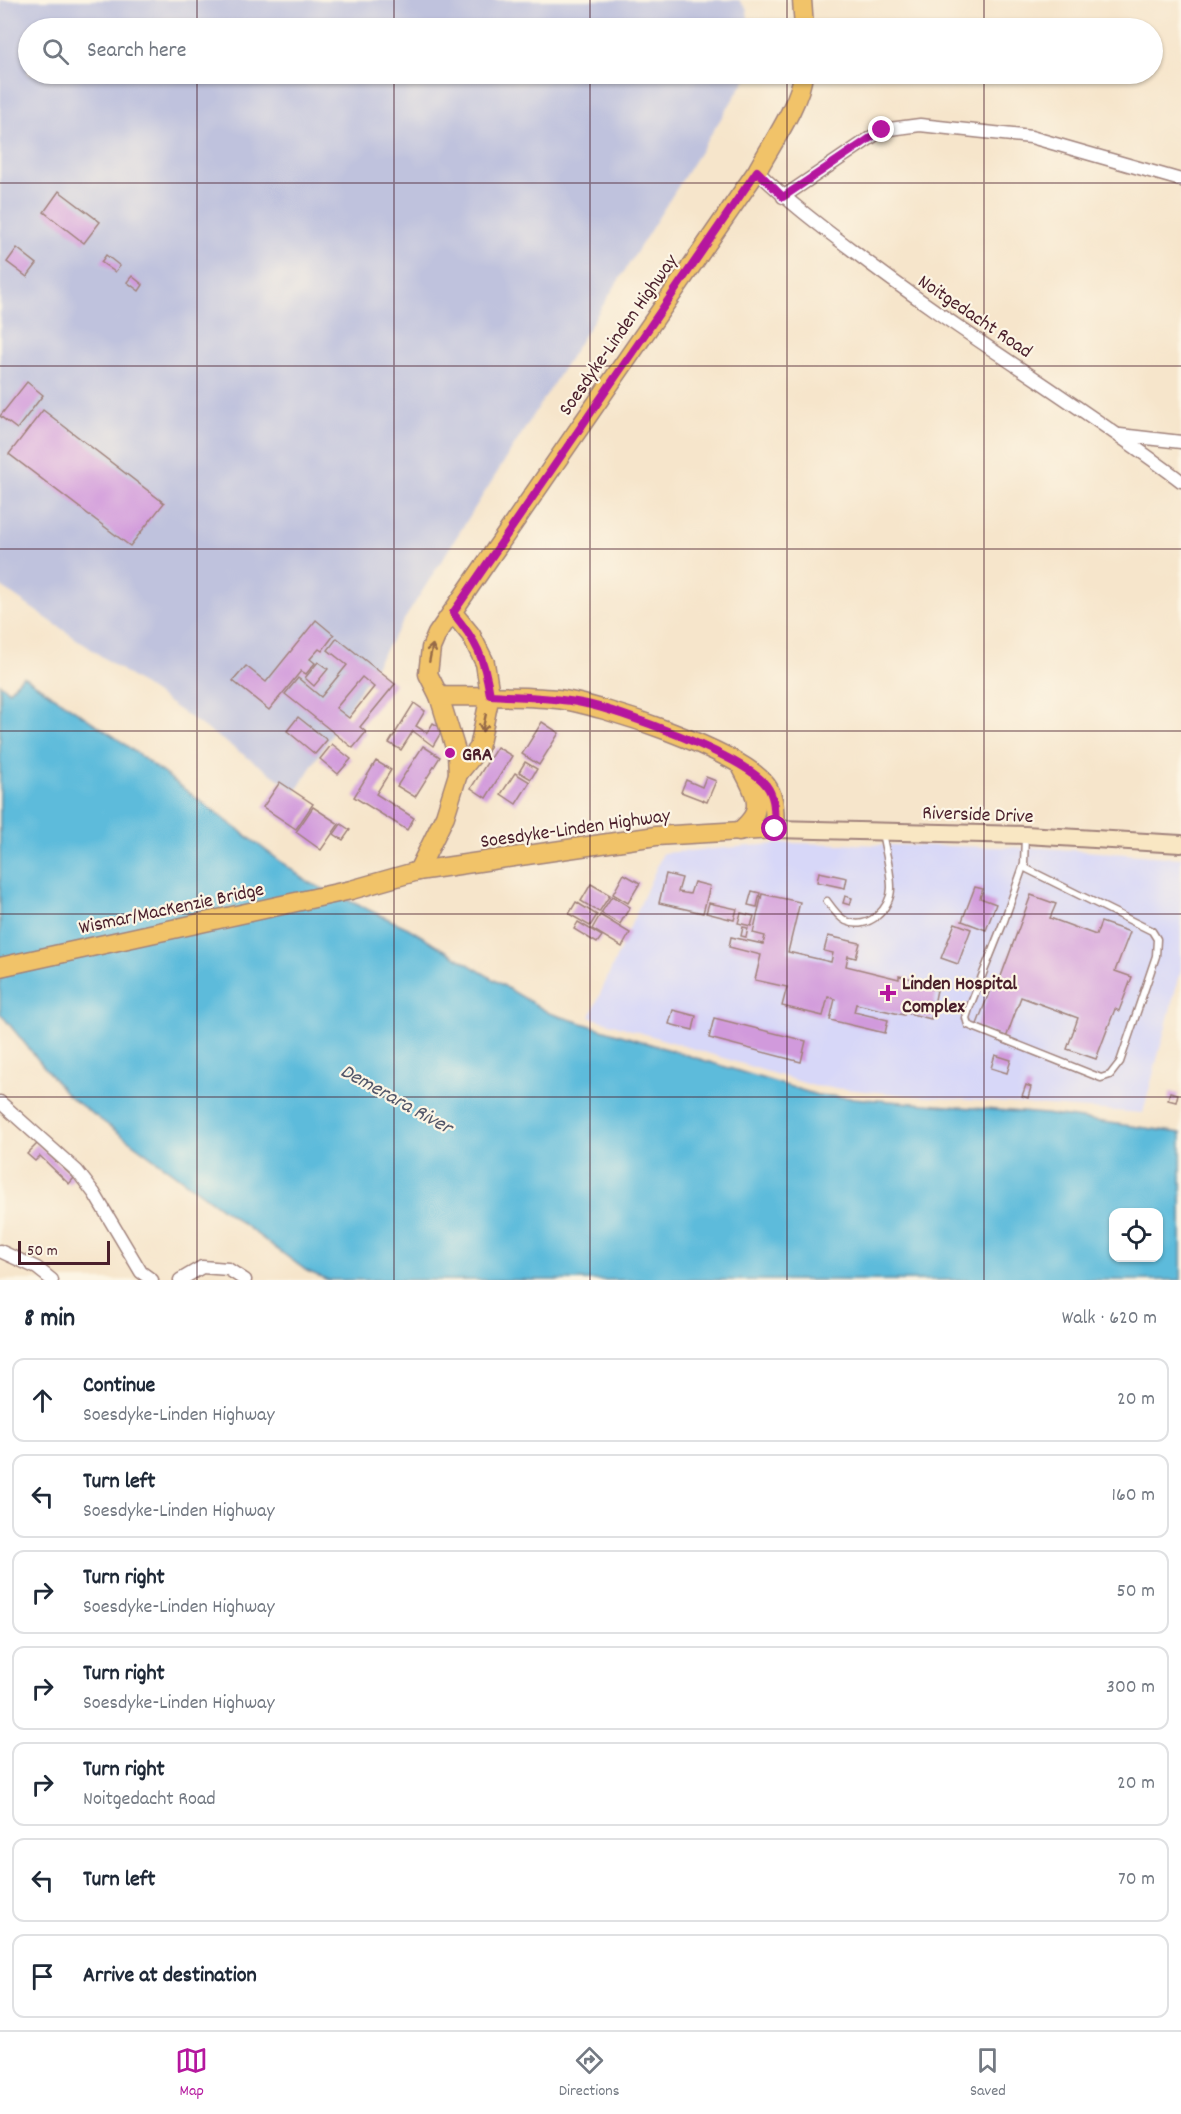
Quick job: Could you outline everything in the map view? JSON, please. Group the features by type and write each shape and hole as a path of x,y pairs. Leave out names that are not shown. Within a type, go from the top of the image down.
{"main road":[{"path":"802,0 803,18"},
{"name":"Soesdyke-Linden Highway","path":"418,871 446,816 458,774 457,754 438,696 428,674 431,648 437,634 757,171 793,106 802,84"},
{"name":"Soesdyke-Linden Highway","path":"453,613 471,635 485,663 490,695 479,748 458,774"},
{"path":"438,696 490,695 556,699 584,704 637,720 711,749 753,772 766,785 774,802 775,829"},
{"path":"739,832 754,816 756,806 750,784 740,765"},
{"name":"Soesdyke-Linden Highway","path":"351,890 418,871 656,836 775,829"},
{"name":"Wismar/MacKenzie Bridge","path":"0,967 351,890"}],"street":[{"path":"783,197 882,130 920,125 1031,138 1181,180"},
{"name":"Noitgedacht Road","path":"757,171 783,197 904,291 1119,435 1181,481"},
{"path":"1119,435 1181,442"},
{"name":"Riverside Drive","path":"775,829 1025,835 1181,843"},
{"path":"0,1102 77,1171 94,1193 141,1272 152,1280"},
{"path":"0,1251 37,1268 52,1280"},
{"path":"180,1280 202,1267 228,1269 245,1280"}],"lane":[{"path":"827,901 838,915 848,922 870,920 889,903 891,888 882,831"},
{"path":"1024,864 1027,869 1152,931 1157,939 1156,956 1137,1014 1120,1062 1110,1075 1101,1077 968,1025 966,1018 970,1006 1024,864 1025,835"}],"shaded area":[{"path":"0,0 739,0 747,10 748,18 18,18 18,84 743,84 296,791 0,586"},
{"name":"Linden Hospital Complex","path":"788,843 1043,848 1181,858 1181,969 1143,1113 814,1086 590,1017 663,853"}],"water":[{"name":"Demerara River","path":"23,676 115,737 308,882 408,928 549,1013 817,1095 1045,1114 1181,1133 1181,1280 328,1280 307,1271 67,1095 0,1013 0,684 9,691"}],"building":[{"path":"59,191 100,222 84,243 44,212"},
{"path":"17,248 37,264 27,277 7,262"},
{"path":"106,255 120,266 115,272 101,262"},
{"path":"132,276 143,285 139,291 127,282"},
{"path":"27,382 43,395 17,429 0,416"},
{"path":"43,410 164,503 130,546 9,454"},
{"path":"316,620 334,635 322,651 319,649 310,659 315,663 306,674 301,671 269,710 233,681 246,666 266,682"},
{"path":"337,638 395,684 360,727 366,732 353,748 285,694 298,678 321,697 347,665 328,650","holes":["362,677 374,687 349,718 336,708"]},
{"path":"318,662 328,669 314,686 305,678"},
{"path":"414,703 425,711 416,726 427,733 433,723 443,729 433,746 413,731 401,750 389,743"},
{"path":"298,717 327,740 315,754 287,731"},
{"path":"542,722 559,733 539,765 522,754"},
{"path":"332,744 351,759 338,774 320,759"},
{"path":"423,746 440,757 415,797 397,786"},
{"path":"497,747 512,756 486,798 471,788"},
{"path":"376,761 391,770 376,794 414,818 407,830 354,797"},
{"path":"525,762 537,769 531,779 519,772"},
{"path":"515,773 530,782 516,804 501,794"},
{"path":"706,777 716,781 707,802 681,792 686,780 702,787"},
{"path":"280,782 313,804 296,829 263,807"},
{"path":"313,807 339,824 321,850 296,832"},
{"path":"341,824 350,830 343,840 334,834"},
{"path":"819,872 847,878 845,888 817,882"},
{"path":"624,874 640,883 628,903 613,894"},
{"path":"666,874 682,878 678,892 690,894 694,882 710,886 703,913 659,903"},
{"path":"591,884 610,895 599,912 581,901"},
{"path":"975,887 983,889 980,898 996,904 986,930 962,921"},
{"path":"752,891 760,893 757,907 748,905"},
{"path":"762,894 800,902 788,952 831,962 833,953 824,951 828,936 860,943 856,958 848,956 846,966 899,979 899,976 913,979 911,984 937,990 931,1019 856,1004 854,1012 888,1020 885,1033 830,1020 835,999 828,997 823,1016 782,1006 787,987 755,980 761,955 729,947 731,937 763,944 765,936 753,933"},
{"path":"1031,895 1056,904 1050,918 1096,935 1101,922 1130,932 1115,971 1132,977 1119,1011 1115,1009 1096,1059 1067,1049 1078,1018 1021,997 1006,1038 976,1027 995,977 1000,979"},
{"path":"612,896 630,907 620,924 601,913"},
{"path":"845,896 852,898 850,905 843,903"},
{"path":"576,902 597,915 590,926 569,914"},
{"path":"709,903 737,909 734,920 706,913"},
{"path":"741,913 754,916 751,926 738,923"},
{"path":"600,915 630,933 622,947 592,929"},
{"path":"578,922 602,936 597,943 574,929"},
{"path":"955,923 971,929 958,964 941,958"},
{"path":"743,927 748,928 746,937 741,936"},
{"path":"673,1010 696,1016 693,1030 669,1024"},
{"path":"714,1018 806,1041 801,1062 709,1038"},
{"path":"995,1055 1011,1060 1007,1073 991,1068"},
{"path":"1026,1085 1031,1087 1028,1098 1022,1096"},
{"path":"1170,1092 1178,1094 1176,1102 1168,1100"},
{"path":"37,1144 74,1178 69,1184 40,1156 35,1161 27,1154"}],"place":[{"name":"GRA","path":"450,753"},
{"name":"Linden Hospital Complex","path":"888,993"}],"route":[{"path":"775,829 774,802 766,785 753,772 711,749 637,720 584,704 556,699 490,695 485,663 471,635 453,613 757,171 783,197 882,130"}]}
